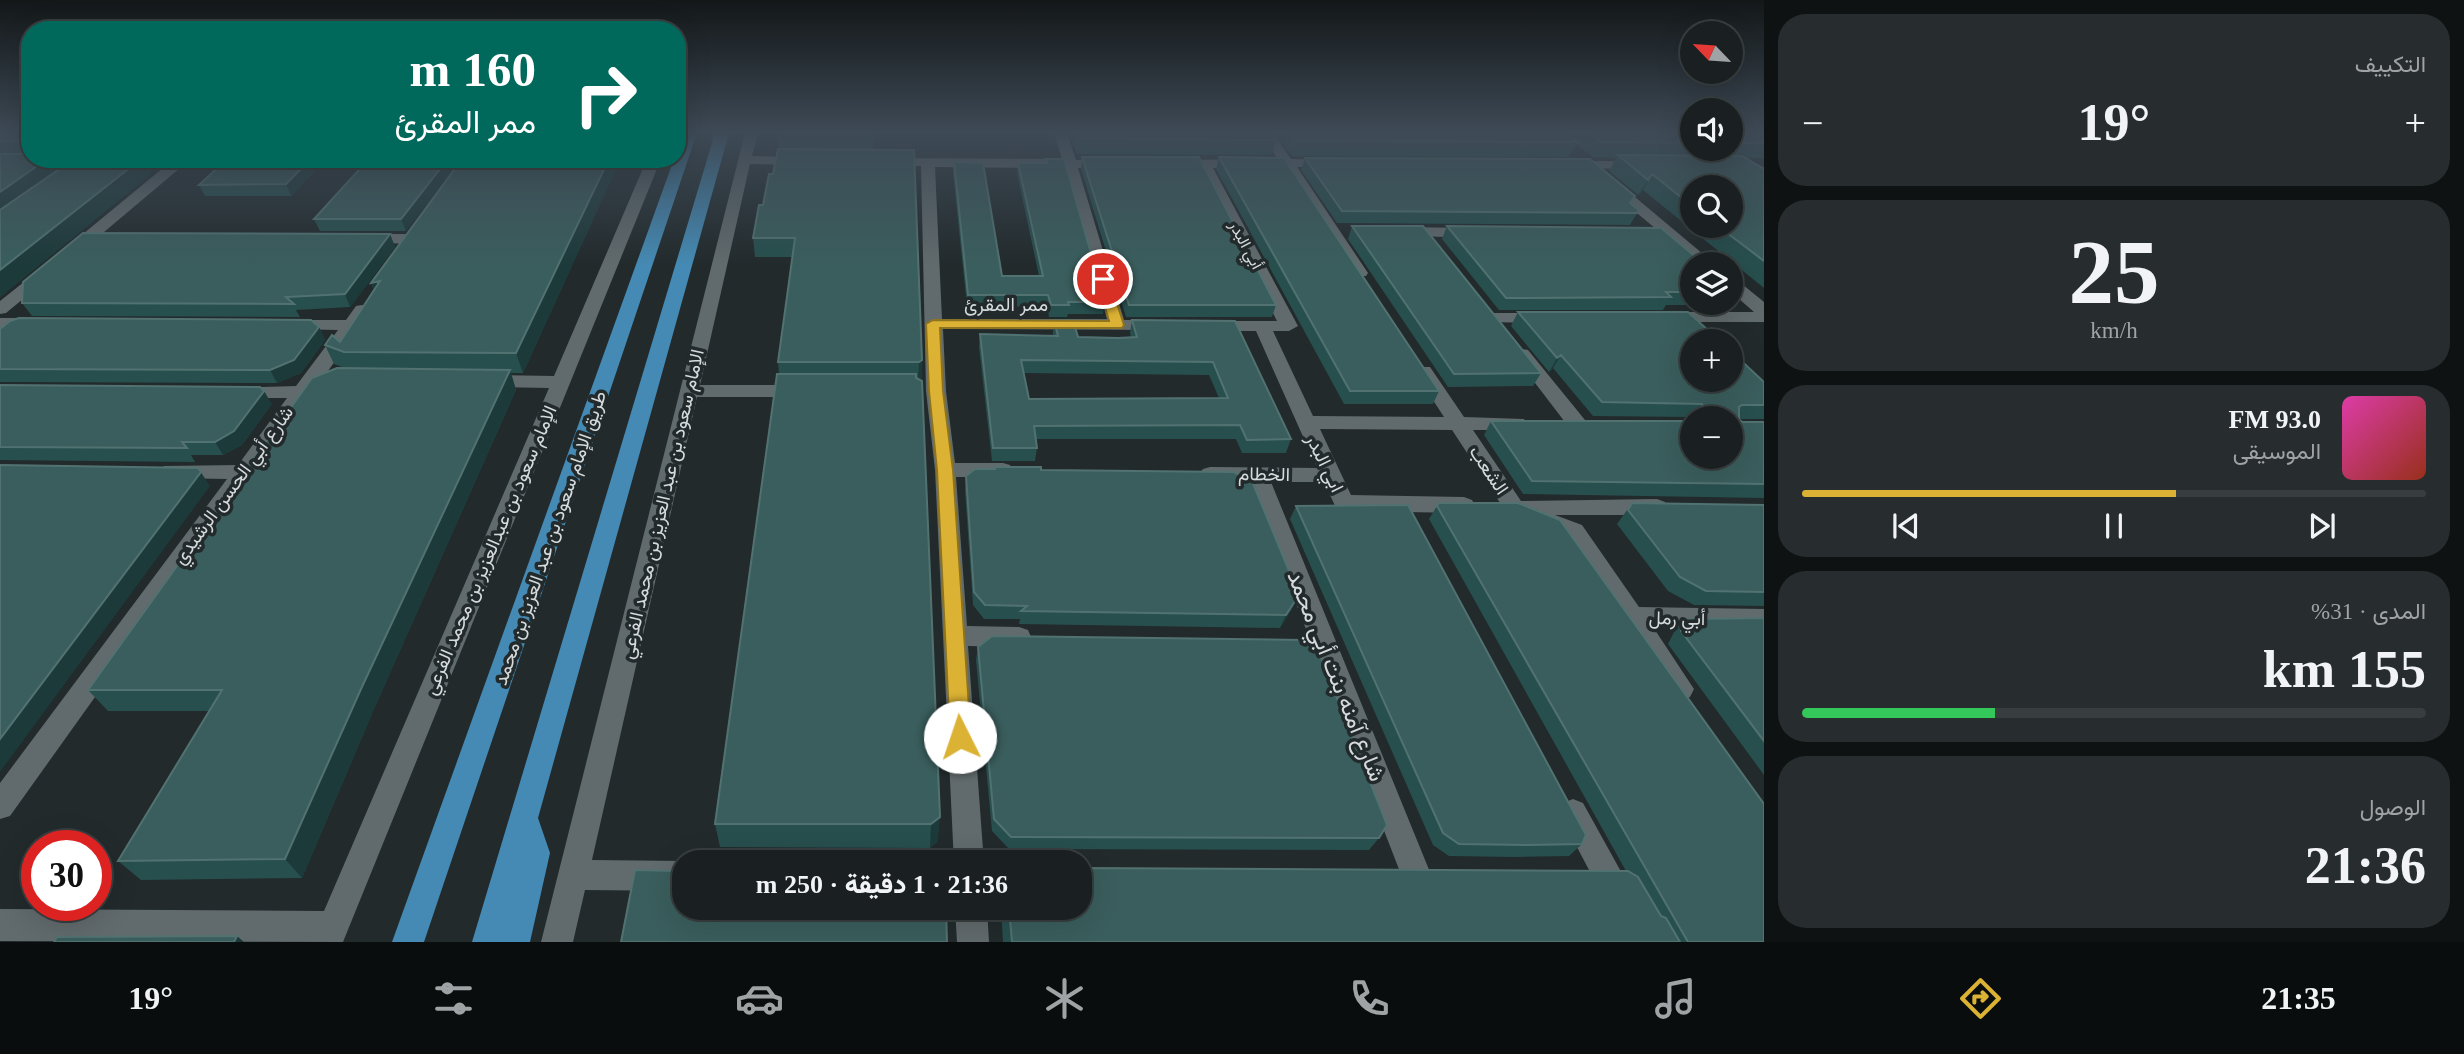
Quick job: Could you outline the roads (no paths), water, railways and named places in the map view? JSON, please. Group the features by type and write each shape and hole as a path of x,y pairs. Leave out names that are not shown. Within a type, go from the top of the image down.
{"main road":[{"name":"طريق الإمام سعود بن عبد العزيز بن محمد","path":"408,942 675,177"},
{"path":"488,942 709,177"},
{"path":"514,942 535,853 524,819"}],"street":[{"path":"0,309 161,177"},
{"name":"الإمام سعود بن عبدالعزيز بن محمد الفرعي","path":"330,934 646,177"},
{"name":"الإمام سعود بن عبد العزيز بن محمد الفرعي","path":"557,942 739,177"},
{"path":"928,177 933,324 929,391 945,470 968,850"},
{"path":"1073,177 1117,325"},
{"name":"أبي البدر","path":"1211,177 1289,326 1262,326"},
{"path":"1298,177 1339,231 1369,287"},
{"path":"1602,177 1692,252"},
{"path":"1385,232 1492,233"},
{"path":"1424,232 1441,254"},
{"path":"1642,233 1669,233"},
{"path":"344,239 415,234 396,260"},
{"path":"89,238 116,238"},
{"name":"شارع أبي الحسن الرشيدي","path":"0,806 374,292"},
{"path":"1743,294 1764,311"},
{"path":"1561,317 1489,312 1578,425"},
{"path":"1642,317 1764,317"},
{"path":"0,323 54,323"},
{"path":"271,324 352,324"},
{"name":"ممر المقرئ","path":"933,324 1170,325"},
{"path":"1196,326 1262,326 1306,422 1604,425"},
{"name":"الشعب","path":"1413,355 1514,507 1574,531 1694,708"},
{"path":"220,392 307,386 339,380"},
{"path":"463,381 560,382"},
{"path":"689,391 826,391"},
{"name":"ابي البدر","path":"1306,422 1344,503 1406,503"},
{"path":"945,470 1026,471"},
{"path":"148,471 243,472"},
{"name":"الخطام","path":"1189,473 1330,475"},
{"name":"شارع آمنه بنت أبي محمد","path":"1257,474 1417,877"},
{"path":"1419,528 1406,503 1514,507 1681,507"},
{"name":"أبي رمل","path":"1631,617 1764,619"},
{"path":"954,636 1049,637"},
{"path":"1294,640 1322,641"},
{"path":"1563,794 1595,879 1644,942"},
{"path":"574,875 672,876"},
{"path":"972,920 973,942"},
{"path":"0,925 330,934"}]}
